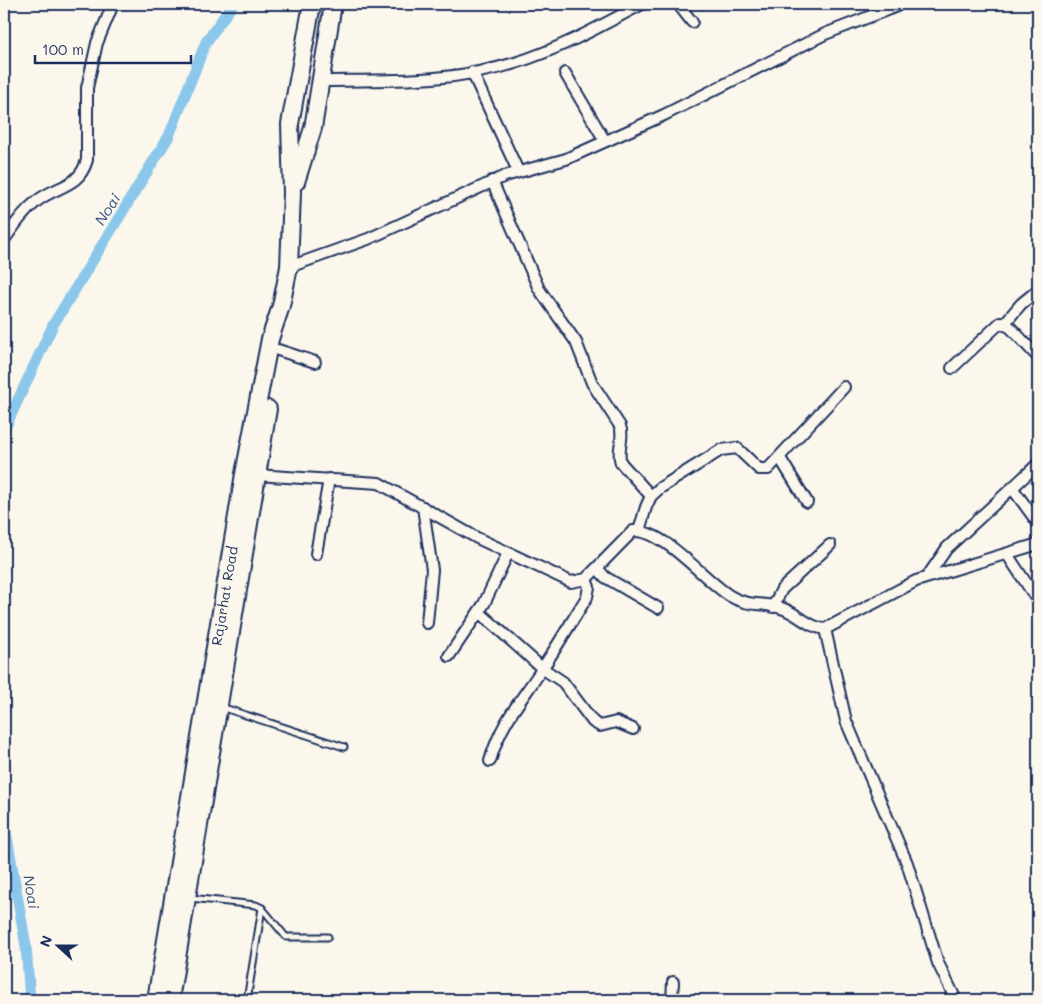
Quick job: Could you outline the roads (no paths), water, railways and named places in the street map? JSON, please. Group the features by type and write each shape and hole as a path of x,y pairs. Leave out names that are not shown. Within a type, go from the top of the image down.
{"main road":[{"path":"292,193 290,124 312,4"},
{"path":"292,193 313,128 319,81 333,4"},
{"name":"Rajarhat Road","path":"156,1000 244,474 270,339 281,306 288,267 292,193"},
{"path":"170,1000 281,334 281,306"}],"street":[{"path":"4,240 30,207 39,199 76,180 84,171 87,160 87,88 96,43 113,4"},
{"path":"319,81 415,80 493,69 536,56 585,34 642,4"},
{"path":"678,4 692,22"},
{"path":"288,267 368,239 492,181 518,171 566,159 680,107 825,34 897,6"},
{"path":"472,72 518,171"},
{"path":"565,72 605,141"},
{"path":"492,181 539,289 576,342 592,383 623,432 619,457 621,463 651,496"},
{"path":"952,368 996,325 1004,324 1021,304 1038,290"},
{"path":"1004,324 1016,333 1038,357"},
{"path":"278,350 315,362"},
{"path":"639,531 651,496 660,488 722,450 737,448 762,470 768,469 844,387"},
{"path":"780,458 807,502"},
{"path":"927,578 947,548 1038,464"},
{"path":"256,475 379,483 477,538 571,582 586,579 598,569 628,535 639,531 669,546 732,598 752,605 788,611 808,625 825,629 906,585 1038,544"},
{"path":"316,554 328,479"},
{"path":"1012,489 1038,523"},
{"path":"423,507 432,570 427,624"},
{"path":"773,607 782,589 830,545"},
{"path":"449,656 479,612 508,553"},
{"path":"1007,554 1038,600"},
{"path":"598,569 605,577 658,608"},
{"path":"490,761 500,731 587,597 588,587 586,579"},
{"path":"479,612 542,668 563,682 597,725 616,722 632,729"},
{"path":"825,629 846,721 898,839 938,962 956,1000"},
{"path":"672,1000 673,982"}],"lane":[{"path":"218,706 344,747"},
{"path":"187,898 251,904 262,908 286,937 328,937"},
{"path":"247,1000 262,908"}],"waterway":[{"name":"Noai","path":"4,430 53,325 169,136 206,42 233,4"},
{"name":"Noai","path":"4,820 26,946 30,1000"}]}
